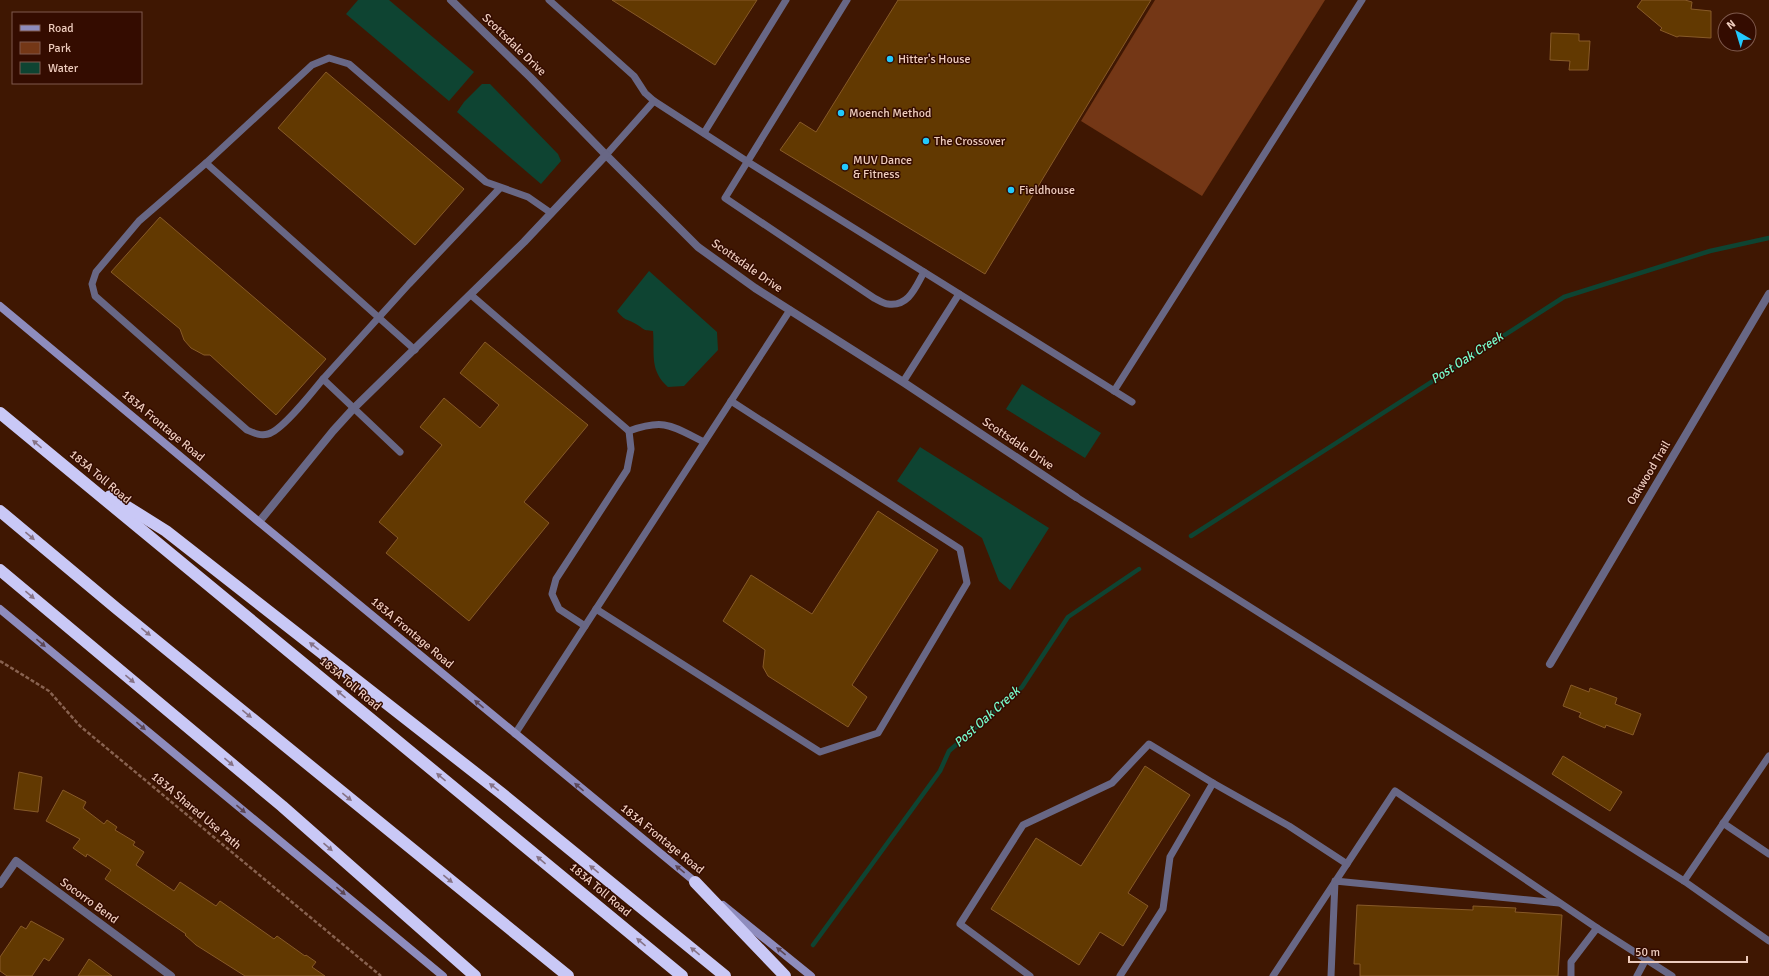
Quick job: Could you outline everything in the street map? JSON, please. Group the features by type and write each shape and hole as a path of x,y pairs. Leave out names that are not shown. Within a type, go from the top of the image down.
{"highway":[{"name":"183A Toll Road","path":"0,413 682,976"},
{"path":"67,468 166,531 501,793 725,976"},
{"path":"0,511 122,613 568,976"},
{"path":"0,570 282,806 475,976"},
{"path":"695,882 785,976"}],"main road":[{"name":"183A Frontage Road","path":"0,306 515,734 811,976"},
{"path":"0,609 443,976"}],"street":[{"name":"Scottsdale Drive","path":"451,0 530,77 698,247 755,288 903,382 1076,497"},
{"path":"259,522 333,431 353,409 524,242 606,155"},
{"name":"Oakwood Trail","path":"1550,664 1769,294"},
{"name":"Socorro Bend","path":"0,884 16,862 171,976"}],"lane":[{"path":"549,0 634,76 645,93 654,101 748,162 1132,402"},
{"path":"704,133 786,0"},
{"path":"847,0 725,198 874,298 888,304 901,303 912,295 924,272"},
{"path":"1114,390 1362,0"},
{"path":"500,188 379,317 283,424 270,434 258,435 247,430 95,296 92,284 96,272 139,221 206,163 312,65 329,58 349,64 486,182 528,197 551,213"},
{"path":"606,155 654,101"},
{"path":"206,163 415,350"},
{"path":"471,294 629,430 631,450 627,470 556,579 552,594 559,609 585,626"},
{"path":"903,382 959,294"},
{"path":"515,734 790,310"},
{"path":"323,380 400,452"},
{"path":"596,609 820,752 878,733 967,583 960,550 731,401"},
{"path":"629,430 647,424 671,425 704,442"},
{"path":"1076,497 1684,881 1769,942"},
{"path":"1030,976 960,924 1023,825 1112,783 1149,744 1289,826 1347,864"},
{"path":"1684,881 1769,756"},
{"path":"1120,976 1163,909 1170,857 1214,783"},
{"path":"1273,976 1395,791 1596,928 1672,976"},
{"path":"1723,823 1769,854"},
{"path":"1335,881 1560,903"},
{"path":"1331,976 1335,881"},
{"path":"1571,976 1571,962 1596,928"},
{"path":"1637,976 1646,959"}],"path":[{"name":"183A Shared Use Path","path":"0,661 7,667 38,683 49,691 80,726 381,976"}],"green space":[{"path":"1155,0 1325,0 1202,196 1081,121"}],"water":[{"path":"358,0 389,0 474,72 449,101 346,14"},
{"path":"482,84 490,84 558,154 561,161 541,184 457,112 464,102"},
{"path":"649,271 717,332 718,350 684,386 668,387 658,374 654,361 653,331 643,329 624,318 617,311"},
{"path":"1022,384 1101,433 1085,458 1006,409"},
{"path":"920,447 1049,528 1010,590 999,581 982,538 897,481"}],"building":[{"path":"612,0 757,0 715,65"},
{"name":"The Crossover","path":"898,0 1151,0 985,274 780,150 800,122 816,132"},
{"path":"1642,0 1685,0 1692,2 1691,9 1711,11 1711,38 1677,37 1660,30 1662,28 1637,7"},
{"path":"1551,33 1579,34 1579,41 1590,41 1588,70 1569,70 1570,61 1550,60"},
{"path":"326,72 464,189 415,245 278,128"},
{"path":"160,217 326,359 276,415 210,355 204,355 191,348 184,340 180,329 111,272"},
{"path":"485,342 588,425 524,502 549,523 469,621 386,553 398,538 379,522 442,445 420,427 444,398 480,428 499,405 460,373"},
{"path":"878,511 938,550 852,685 867,697 848,727 768,676 763,667 765,650 723,621 751,575 812,614"},
{"path":"1571,685 1589,692 1590,688 1617,698 1615,704 1641,714 1633,735 1606,725 1605,728 1579,717 1581,713 1563,706"},
{"path":"1563,756 1622,792 1610,811 1552,774"},
{"path":"1145,766 1190,795 1128,893 1148,906 1123,946 1100,932 1079,965 991,909 1036,838 1081,866"},
{"path":"19,772 42,777 38,812 14,809"},
{"path":"63,790 86,802 83,808 104,824 107,820 117,827 115,830 135,842 133,845 144,852 136,865 174,891 180,882 216,906 220,901 274,939 277,936 316,962 312,967 325,976 245,976 196,945 185,935 186,934 105,879 111,870 87,854 86,857 73,848 80,839 46,821"},
{"path":"1357,905 1473,910 1473,906 1516,908 1515,912 1562,915 1558,976 1360,976 1360,964 1354,964"},
{"path":"31,921 64,939 49,961 44,958 32,976 7,976 0,971 0,957 21,926 26,929"},
{"path":"89,959 112,976 78,976"}],"waterway":[{"name":"Post Oak Creek","path":"1191,536 1564,297 1710,251 1769,238"},
{"name":"Post Oak Creek","path":"813,945 940,771 949,751 1022,687 1068,617 1139,569"}],"place":[{"name":"Hitter's House","path":"890,59"},
{"name":"Moench Method","path":"841,113"},
{"name":"The Crossover","path":"926,141"},
{"name":"MUV Dance & Fitness","path":"845,167"},
{"name":"Fieldhouse","path":"1011,190"}]}
